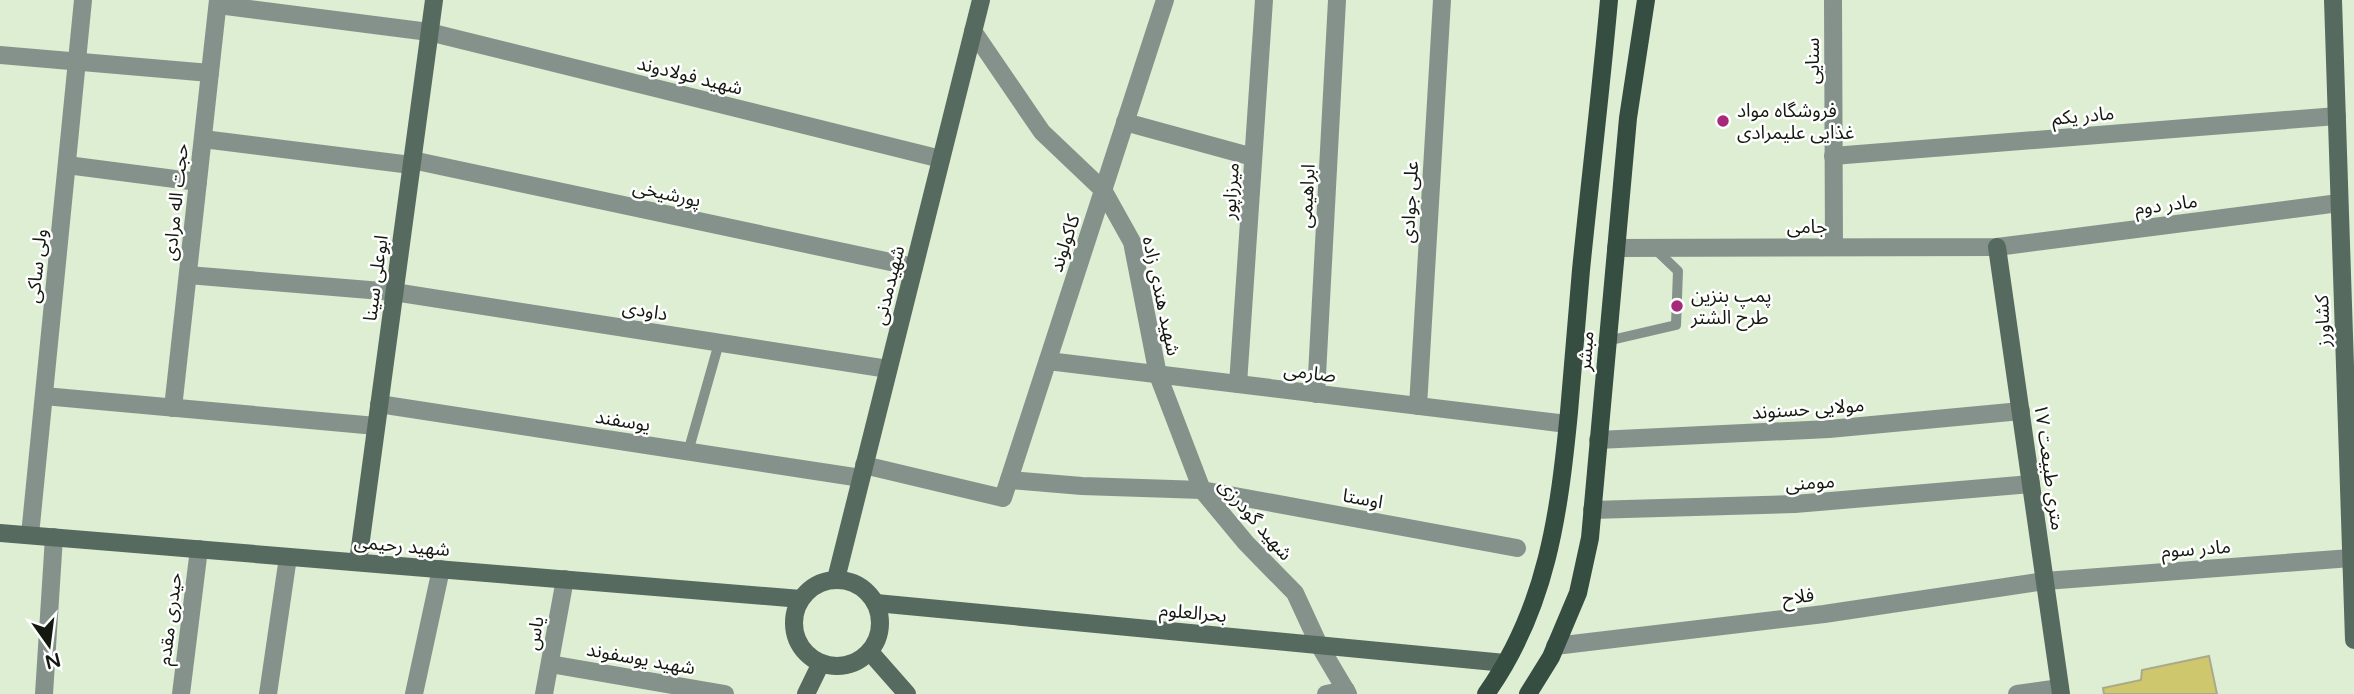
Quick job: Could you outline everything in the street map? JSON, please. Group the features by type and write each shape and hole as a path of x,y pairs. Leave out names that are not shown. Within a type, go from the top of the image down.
{"main road":[{"path":"1486,694 1505,663 1534,604 1548,561 1563,477 1609,0"},
{"name":"مبشر","path":"1528,694 1555,646 1578,593 1590,538 1630,106 1646,0"}],"street":[{"name":"ولی ساکی","path":"30,535 83,0"},
{"name":"ابوعلی سینا","path":"358,562 434,0"},
{"name":"شهیدمدنی","path":"836,579 981,0"},
{"name":"کاکولوند","path":"1003,498 1165,0"},
{"name":"میرزاپور","path":"1238,384 1264,0"},
{"name":"ابراهیمی","path":"1316,394 1337,0"},
{"name":"علی جوادی","path":"1418,406 1442,0"},
{"name":"سنایی","path":"1833,0 1834,247"},
{"name":"کشاورز","path":"2333,0 2354,640"},
{"name":"شهید فولادوند","path":"218,3 429,32 941,159"},
{"name":"حجت اله مرادی","path":"173,408 218,3"},
{"name":"شهید هندی زاده","path":"973,31 1042,132 1103,190 1132,242 1158,375"},
{"path":"0,55 210,73"},
{"name":"مادر یکم","path":"1833,156 2337,116"},
{"path":"1125,122 1253,157"},
{"name":"پورشیخی","path":"203,139 412,163 914,267"},
{"path":"67,165 198,182"},
{"name":"مادر دوم","path":"1997,247 2339,203"},
{"name":"جامی","path":"1616,248 1997,247"},
{"name":"۱۷ متری طبیعت","path":"1997,247 2061,691"},
{"name":"داودی","path":"188,275 394,292 888,369"},
{"name":"صارمی","path":"1048,361 1567,424"},
{"name":"شهید گودرزی","path":"1158,375 1202,490 1246,543 1295,593 1319,645 1347,692"},
{"path":"44,396 376,426"},
{"name":"یوسفند","path":"379,404 688,452 863,472 1003,498"},
{"name":"مولایی حسنوند","path":"1598,440 1816,430 2021,411"},
{"name":"اوستا","path":"1009,480 1082,486 1202,490 1517,548"},
{"name":"مومنی","path":"1592,510 1796,504 2031,484"},
{"name":"شهید رحیمی","path":"0,533 801,599"},
{"path":"44,694 54,537"},
{"name":"حیدری مقدم","path":"181,694 199,549"},
{"path":"268,694 288,556"},
{"name":"مادر سوم","path":"2045,581 2351,558"},
{"path":"414,694 441,569"},
{"name":"یاس","path":"544,694 565,579"},
{"path":"836,579 848,581 869,593 880,616 880,629 870,652 860,660 834,667 810,657 801,648 793,623 801,599 810,589 822,582 836,579"},
{"name":"فلاح","path":"1555,646 1824,614 2045,581"},
{"name":"بحرالعلوم","path":"876,603 1505,663"},
{"path":"870,652 907,694"},
{"path":"806,694 821,663"},
{"name":"شهید یوسفوند","path":"550,664 725,694"},
{"path":"2017,694 2061,691"},
{"path":"1326,694 1347,692"}],"lane":[{"path":"1607,341 1676,325 1678,271 1654,248"},
{"path":"688,452 719,343"}],"building":[{"path":"2209,656 2217,694 2104,694 2103,688 2141,680 2142,670"}],"place":[{"name":"فروشگاه مواد غذایی علیمرادی","path":"1723,121"},
{"name":"پمپ بنزین طرح الشتر","path":"1677,306"}]}
